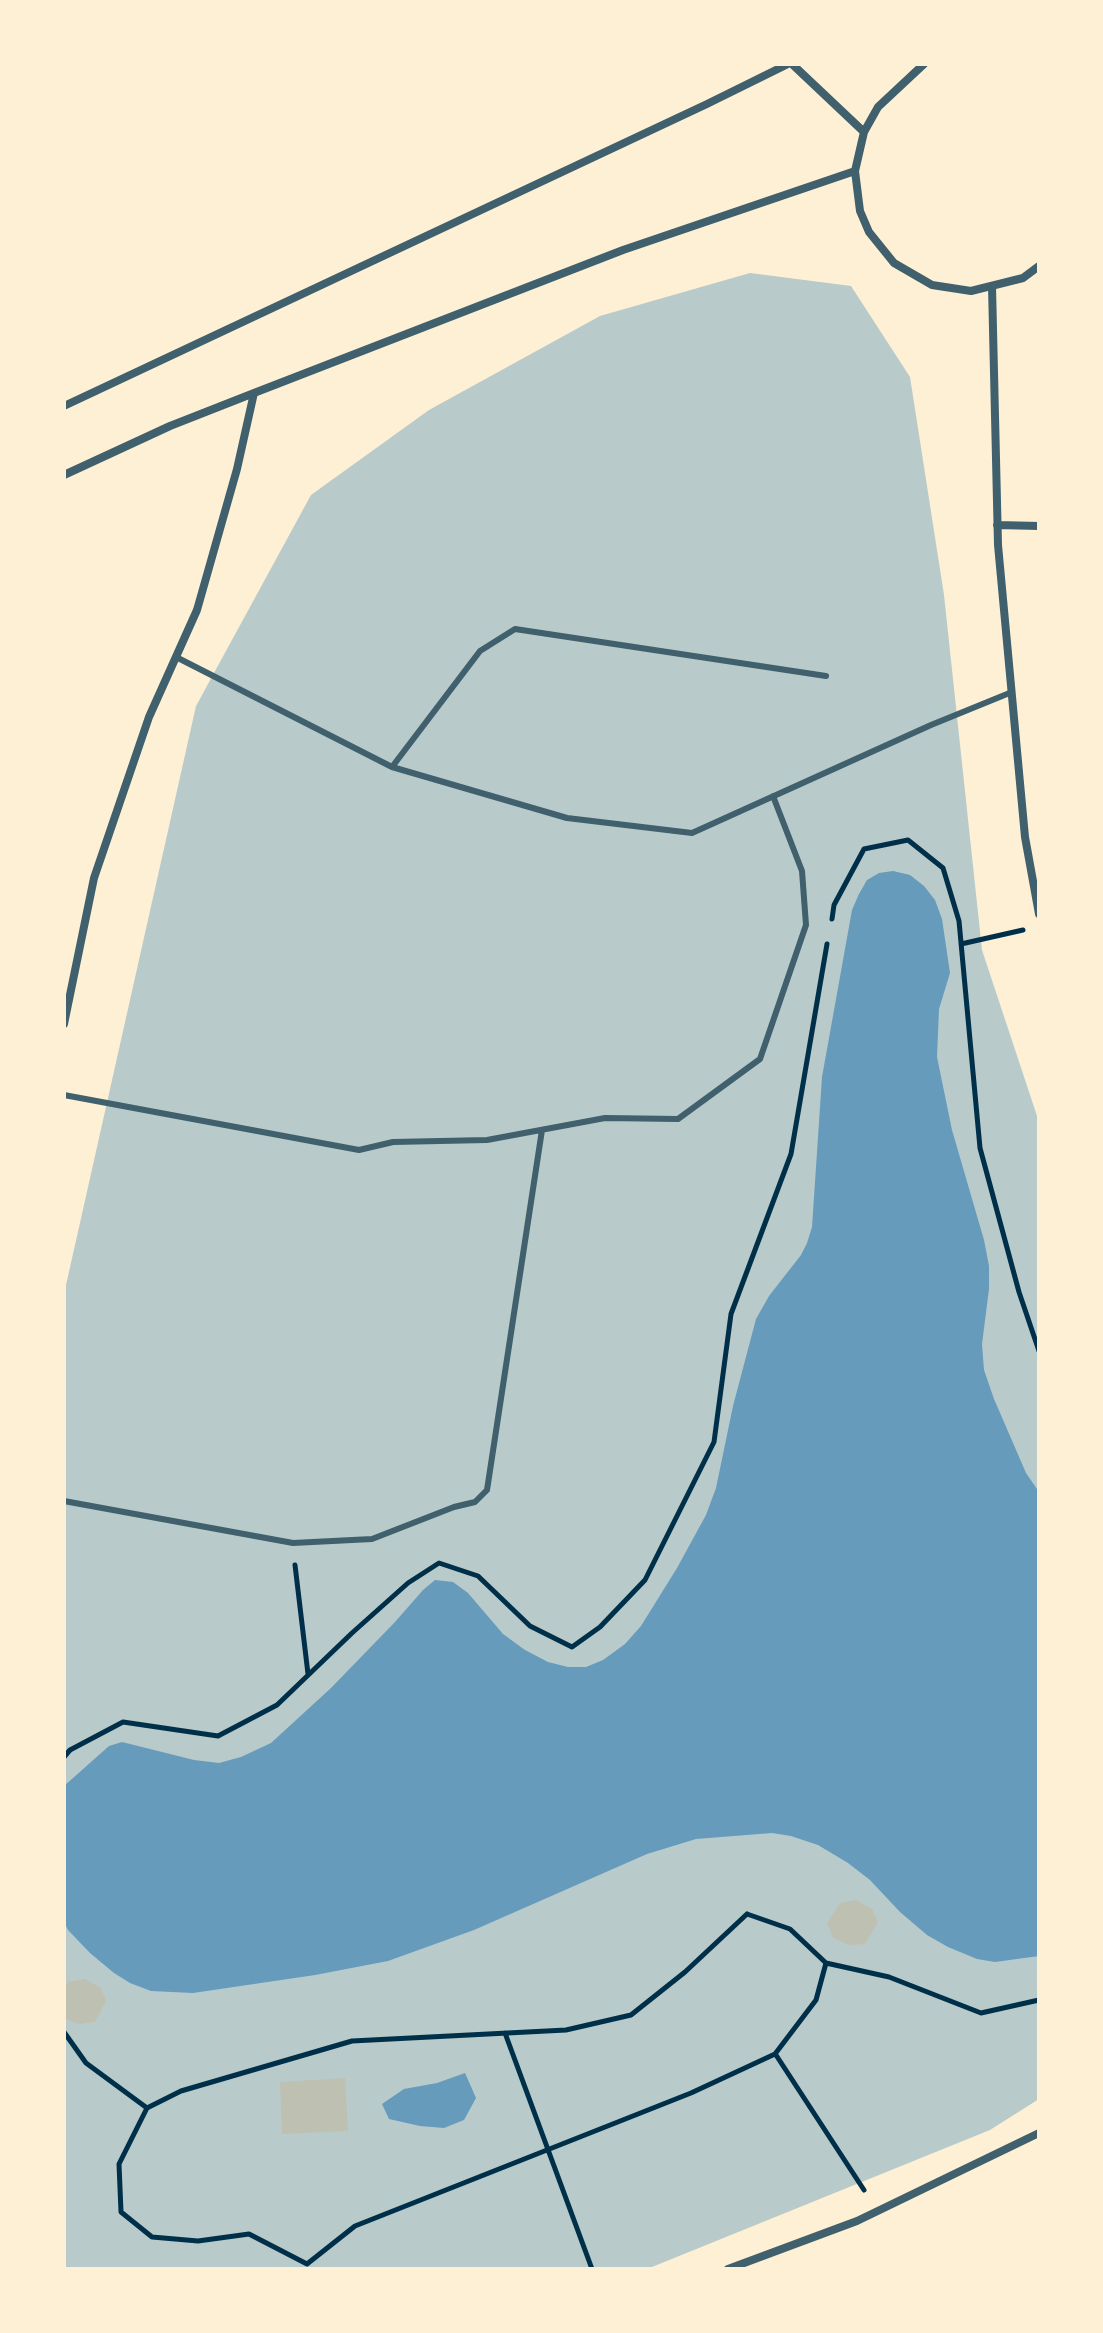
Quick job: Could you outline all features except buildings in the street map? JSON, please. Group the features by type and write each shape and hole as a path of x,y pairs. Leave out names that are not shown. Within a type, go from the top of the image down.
{"street":[{"path":"64,406 790,64 864,132"},
{"path":"924,64 878,107 864,132 855,171 860,211 869,232 894,263 932,285 971,291 1023,278 1039,266"},
{"path":"64,475 170,426 623,250 855,171"},
{"path":"992,286 997,525 1025,837 1039,914"},
{"path":"64,1024 94,878 149,717 197,610 221,529 254,393"},
{"path":"997,525 1039,526"},
{"path":"728,2269 878,2211 1039,2133"}],"lane":[{"path":"392,767 480,651 515,629 826,676"},
{"path":"176,657 392,767 567,818 692,833 931,725 1012,692"},
{"path":"64,1095 359,1150 393,1142 487,1140 605,1118 678,1119 760,1059 806,925 802,871 773,796"},
{"path":"64,1501 293,1543 372,1539 475,1502 487,1490 542,1130"}],"path":[{"path":"64,1757 70,1750 123,1722 218,1736 277,1705 408,1583 439,1563 478,1576 530,1626 572,1647 600,1627 645,1580 714,1442 731,1314 791,1154 834,905 864,849 908,840 943,868 959,921 980,1148 1019,1292 1039,1351"},
{"path":"961,944 1023,930"},
{"path":"293,1543 309,1675"},
{"path":"826,1963 816,2000 775,2054 691,2093 355,2226 308,2266 249,2234 198,2241 152,2237 121,2212 119,2164 147,2108 181,2091 352,2041 566,2030 631,2015 685,1972 747,1914 790,1929 826,1963 889,1977 981,2013 1039,2000"},
{"path":"64,2032 86,2063 147,2108"},
{"path":"505,2033 592,2269"},
{"path":"775,2054 878,2211"}],"shaded area":[{"path":"750,273 851,286 910,377 944,595 982,950 1039,1122 1039,2099 990,2130 647,2269 64,2269 64,1294 196,706 311,495 429,410 600,316"}],"water":[{"path":"893,871 910,875 924,886 935,900 942,919 950,973 939,1009 937,1057 952,1130 989,1266 982,1344 984,1370 1026,1473 1039,1492 1039,1956 995,1962 977,1959 948,1947 927,1935 848,1863 818,1845 772,1833 696,1839 647,1854 474,1930 388,1961 193,1993 151,1991 114,1973 90,1953 64,1922 64,1786 109,1746 122,1742 219,1763 271,1743 331,1688 435,1580 453,1582 468,1593 503,1634 525,1650 548,1662 568,1667 586,1667 603,1660 625,1644 641,1626 706,1515 716,1488 756,1319 807,1243 812,1227 822,1077 852,910 867,880 879,873"},
{"path":"465,2073 476,2098 464,2120 444,2128 389,2119 382,2104 404,2089 437,2083"}]}
